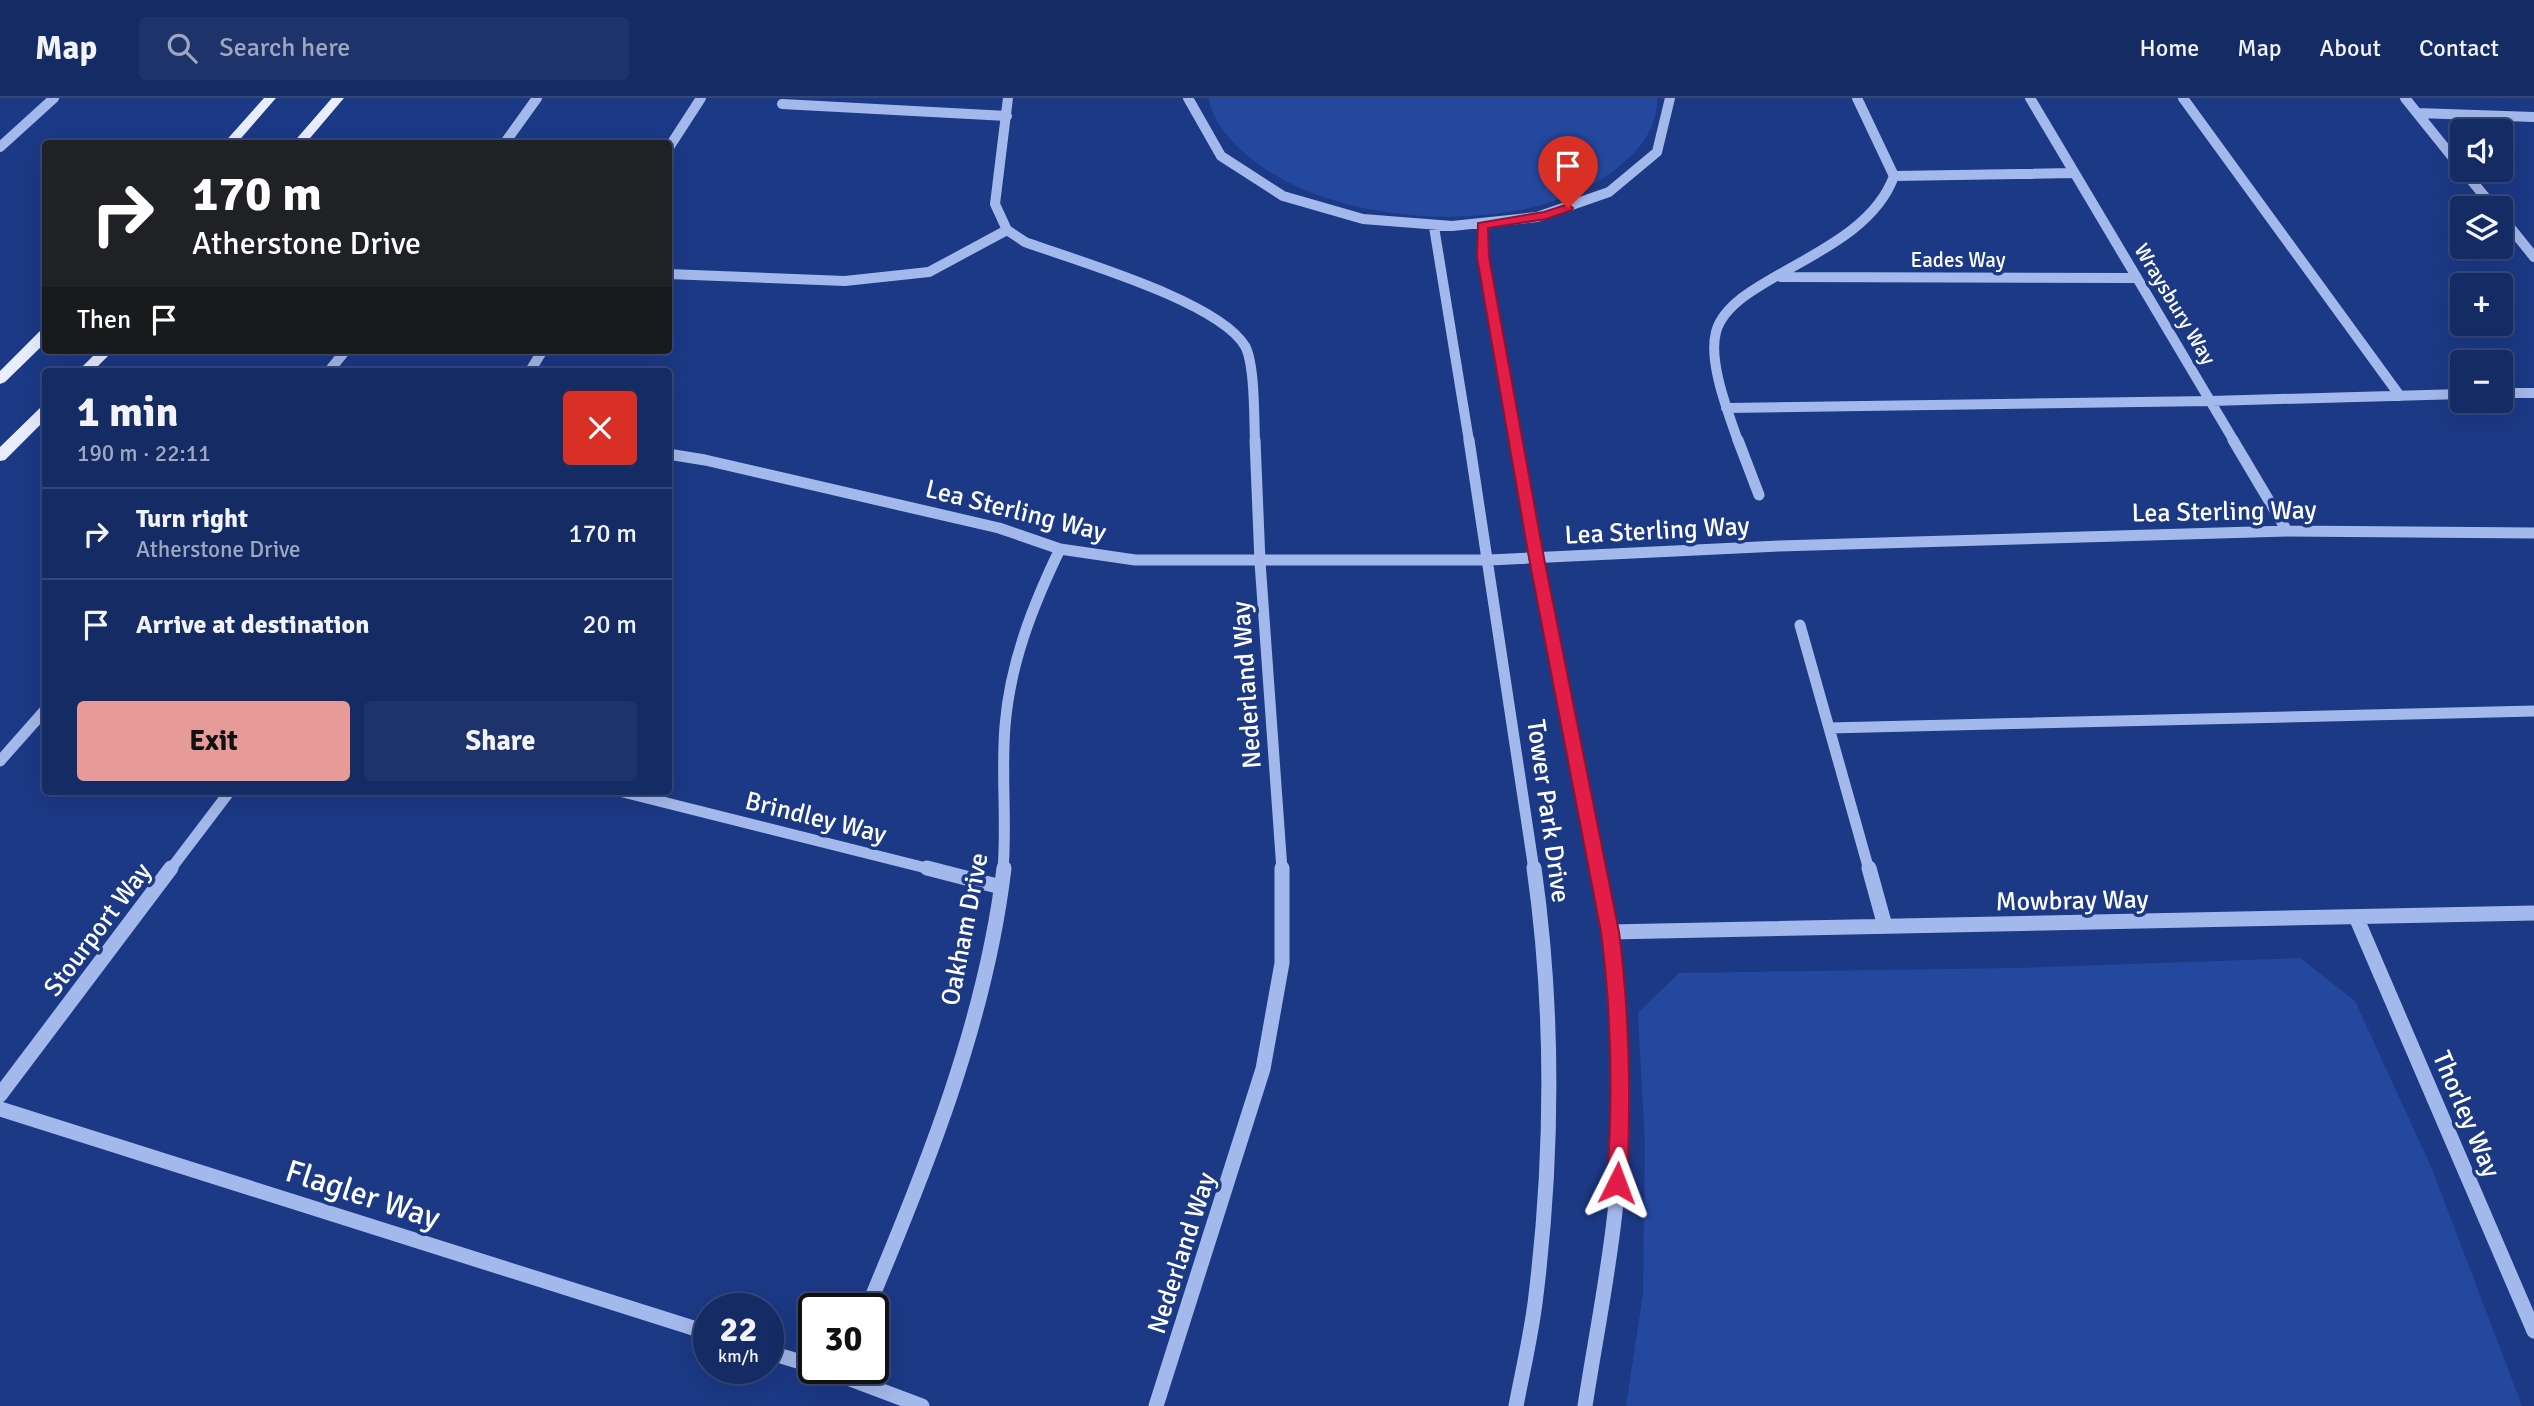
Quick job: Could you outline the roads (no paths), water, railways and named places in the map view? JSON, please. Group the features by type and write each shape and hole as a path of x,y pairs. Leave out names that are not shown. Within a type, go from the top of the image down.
{"main road":[{"path":"233,140 270,98"},
{"path":"301,140 338,98"},
{"path":"0,379 42,337"},
{"path":"88,368 103,354"},
{"path":"0,456 42,414"}],"street":[{"path":"0,147 54,98"},
{"path":"507,140 537,98"},
{"path":"672,143 701,98"},
{"path":"672,274 845,281 929,272 1007,230 995,204 1008,98"},
{"path":"1188,98 1191,110 1209,145 1237,172 1277,194 1321,210 1371,222 1434,227 1482,225 1546,216 1590,200 1634,177 1660,147 1672,116 1670,98"},
{"path":"1759,495 1726,408 1713,346 1719,320 1746,294 1867,220 1890,191 1894,176 1857,98"},
{"name":"Wraysbury Way","path":"2029,98 2287,531"},
{"path":"2183,98 2400,396"},
{"path":"2405,98 2450,153"},
{"path":"782,104 1007,116"},
{"path":"2417,113 2533,119"},
{"path":"1894,176 2074,173"},
{"path":"2473,182 2484,196"},
{"name":"Tower Park Drive","path":"1482,225 1483,257 1537,558 1610,932 1617,989 1621,1114 1615,1211 1585,1406"},
{"name":"Tower Park Drive","path":"1434,227 1489,560 1544,930 1549,1021 1547,1143 1535,1296 1516,1406"},
{"name":"Nederland Way","path":"1007,230 1025,242 1183,300 1229,327 1246,348 1253,391 1260,562 1282,861 1282,963 1263,1069 1156,1406"},
{"path":"2513,231 2534,257"},
{"name":"Eades Way","path":"1779,276 2137,278"},
{"path":"331,368 343,354"},
{"path":"2513,394 2534,393"},
{"path":"1726,408 2211,401 2450,394"},
{"name":"Lea Sterling Way","path":"672,455 999,528 1060,549 1135,560 1489,560 1779,546 2287,531 2534,533"},
{"name":"Oakham Drive","path":"874,1293 948,1096 985,978 1001,887 1006,830 1005,726 1014,669 1033,604 1060,549"},
{"path":"1800,625 1885,926"},
{"path":"1829,728 2534,711"},
{"path":"0,761 42,714"},
{"name":"Stourport Way","path":"0,1095 227,795"},
{"name":"Brindley Way","path":"635,795 1001,887"},
{"name":"Mowbray Way","path":"1610,932 2534,914"},
{"name":"Thorley Way","path":"2356,917 2534,1331"},
{"name":"Flagler Way","path":"0,1109 693,1328"},
{"path":"870,1384 922,1406"}]}
